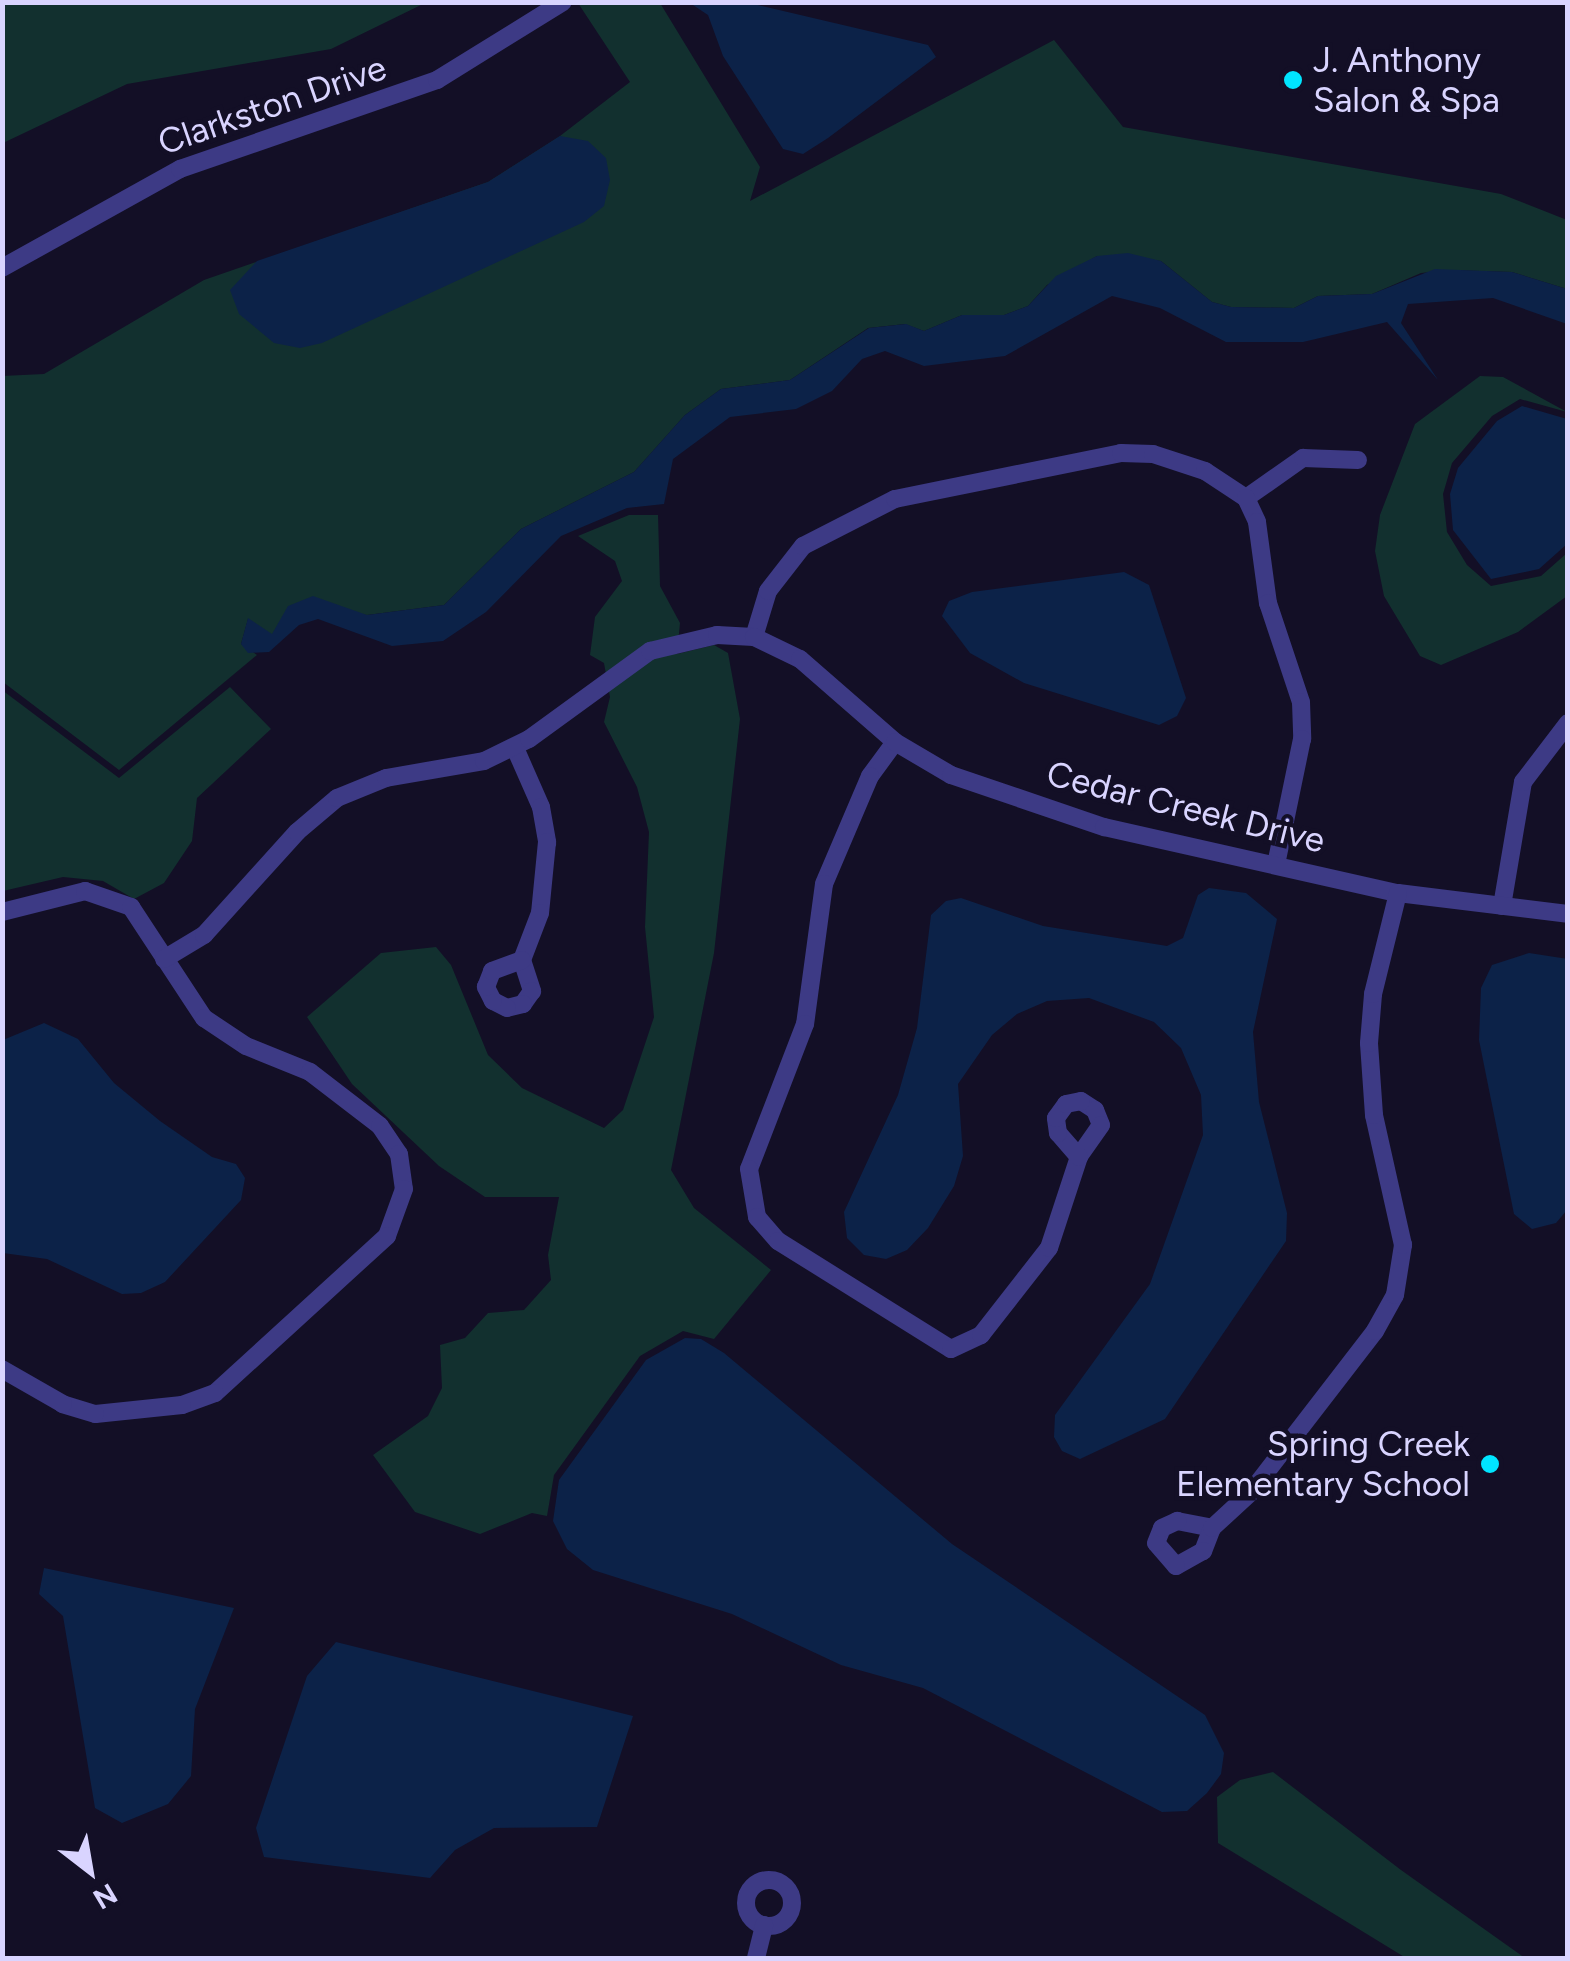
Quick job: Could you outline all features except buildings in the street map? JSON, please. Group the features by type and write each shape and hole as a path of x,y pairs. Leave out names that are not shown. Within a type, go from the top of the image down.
{"street":[{"name":"Clarkston Drive","path":"2,268 180,169 437,80 562,2"},
{"path":"754,638 768,591 803,546 854,516 916,493 1138,452 1205,471 1246,498 1257,522 1268,603 1301,702 1302,738 1276,864"},
{"path":"1246,498 1302,458 1358,460"},
{"name":"Cedar Creek Drive","path":"164,959 204,935 297,832 337,798 386,778 453,770 515,748 666,644 700,636 754,638 800,658 895,742 968,783 1104,828 1398,893 1568,914"},
{"path":"1502,906 1523,782 1568,723"},
{"path":"895,742 870,776 824,884 805,1024 749,1169 756,1217 778,1241 951,1348 981,1336 1049,1248 1078,1157"},
{"path":"515,748 541,806 547,842 540,914 522,960"},
{"path":"2,912 70,892 102,892 143,919 191,1005 217,1029 310,1072 380,1126 404,1172 396,1222 240,1375 200,1400 95,1414 63,1404 2,1370"},
{"path":"1212,1528 1251,1492 1375,1332 1394,1295 1403,1245 1374,1115 1369,1043 1373,994 1398,893"},
{"path":"756,1958 764,1925"}],"green space":[{"path":"3,2 425,3 331,49 127,84 3,143"},
{"path":"578,3 660,3 760,167 750,201 1054,40 1123,127 1501,194 1567,220 1567,289 1512,272 1448,270 1421,273 1372,294 1318,296 1294,308 1231,307 1212,302 1161,261 1097,256 1047,285 1028,306 1004,315 962,315 924,331 905,324 868,328 790,380 721,389 685,415 634,472 521,529 444,605 367,615 289,606 272,635 248,619 241,644 257,655 119,770 3,682 2,376 44,374 204,280 488,182 560,136 630,82"},
{"path":"1480,376 1503,377 1567,412 1520,399 1492,416 1452,463 1443,494 1447,532 1467,565 1491,586 1541,576 1567,553 1567,596 1518,632 1441,665 1420,656 1384,596 1375,551 1380,515 1415,424"},
{"path":"629,515 658,515 660,586 680,623 677,654 714,645 728,653 740,719 714,953 671,1170 694,1208 771,1270 714,1339 683,1331 640,1356 554,1475 547,1516 532,1513 480,1534 415,1512 373,1455 428,1416 442,1388 440,1345 465,1338 488,1313 524,1310 551,1280 548,1255 559,1197 485,1197 439,1166 352,1084 307,1017 381,953 436,947 451,965 488,1055 522,1088 604,1128 623,1110 654,1017 645,927 649,832 637,787 604,722 610,697 604,663 590,655 595,617 622,581 615,561 578,536"},
{"path":"230,687 271,729 197,798 192,841 164,883 134,899 103,881 63,877 3,891 2,690 119,778"},
{"path":"1273,1772 1525,1958 1406,1958 1218,1843 1217,1797 1240,1780"}],"water":[{"path":"690,3 749,3 928,45 936,57 803,154 783,149 723,56 708,15"},
{"path":"560,136 588,141 606,158 610,180 604,206 584,222 322,343 300,348 274,343 239,314 230,290 257,261 488,182"},
{"path":"1128,253 1161,261 1212,302 1231,307 1294,308 1318,296 1372,294 1435,269 1512,272 1567,289 1567,324 1493,298 1408,304 1401,323 1438,380 1387,322 1303,342 1226,342 1160,308 1112,296 1005,356 924,366 885,351 862,359 832,391 796,409 730,417 673,459 664,504 627,508 561,536 486,612 443,641 392,646 318,619 299,625 269,652 248,653 241,644 248,618 272,634 288,606 313,596 367,615 444,605 521,529 634,472 685,415 721,389 790,380 869,328 906,324 924,331 962,315 1004,315 1028,306 1056,276 1097,256"},
{"path":"1522,406 1567,419 1567,544 1539,569 1491,579 1453,530 1450,494 1458,468 1497,421"},
{"path":"1124,572 1149,585 1186,698 1177,716 1159,725 1024,683 970,653 942,616 949,601 972,592"},
{"path":"1209,888 1246,893 1277,919 1253,1032 1259,1102 1287,1213 1286,1241 1165,1419 1080,1459 1062,1451 1054,1437 1055,1415 1150,1284 1203,1135 1201,1095 1181,1048 1154,1022 1089,998 1047,1001 1017,1014 992,1035 958,1084 963,1156 954,1186 928,1228 907,1250 886,1259 864,1255 847,1238 844,1212 898,1095 917,1028 931,915 946,901 961,898 1043,926 1167,946 1183,938 1198,895"},
{"path":"1529,953 1568,959 1567,1210 1556,1223 1532,1229 1514,1214 1479,1040 1481,988 1492,965"},
{"path":"44,1023 78,1039 114,1083 212,1157 236,1164 245,1178 241,1200 165,1282 141,1293 122,1294 47,1259 3,1253 3,1040"},
{"path":"685,1338 701,1339 724,1353 952,1544 1205,1715 1224,1753 1221,1774 1207,1793 1187,1811 1162,1812 923,1688 841,1665 732,1614 593,1570 567,1549 553,1521 559,1480 646,1360"},
{"path":"44,1568 234,1608 195,1709 191,1776 168,1804 122,1823 95,1808 63,1616 39,1594"},
{"path":"336,1642 633,1716 597,1827 494,1828 455,1850 430,1878 264,1857 256,1828 307,1676"}],"place":[{"name":"J. Anthony Salon & Spa","path":"1293,80"},
{"name":"Spring Creek Elementary School","path":"1490,1464"}]}
